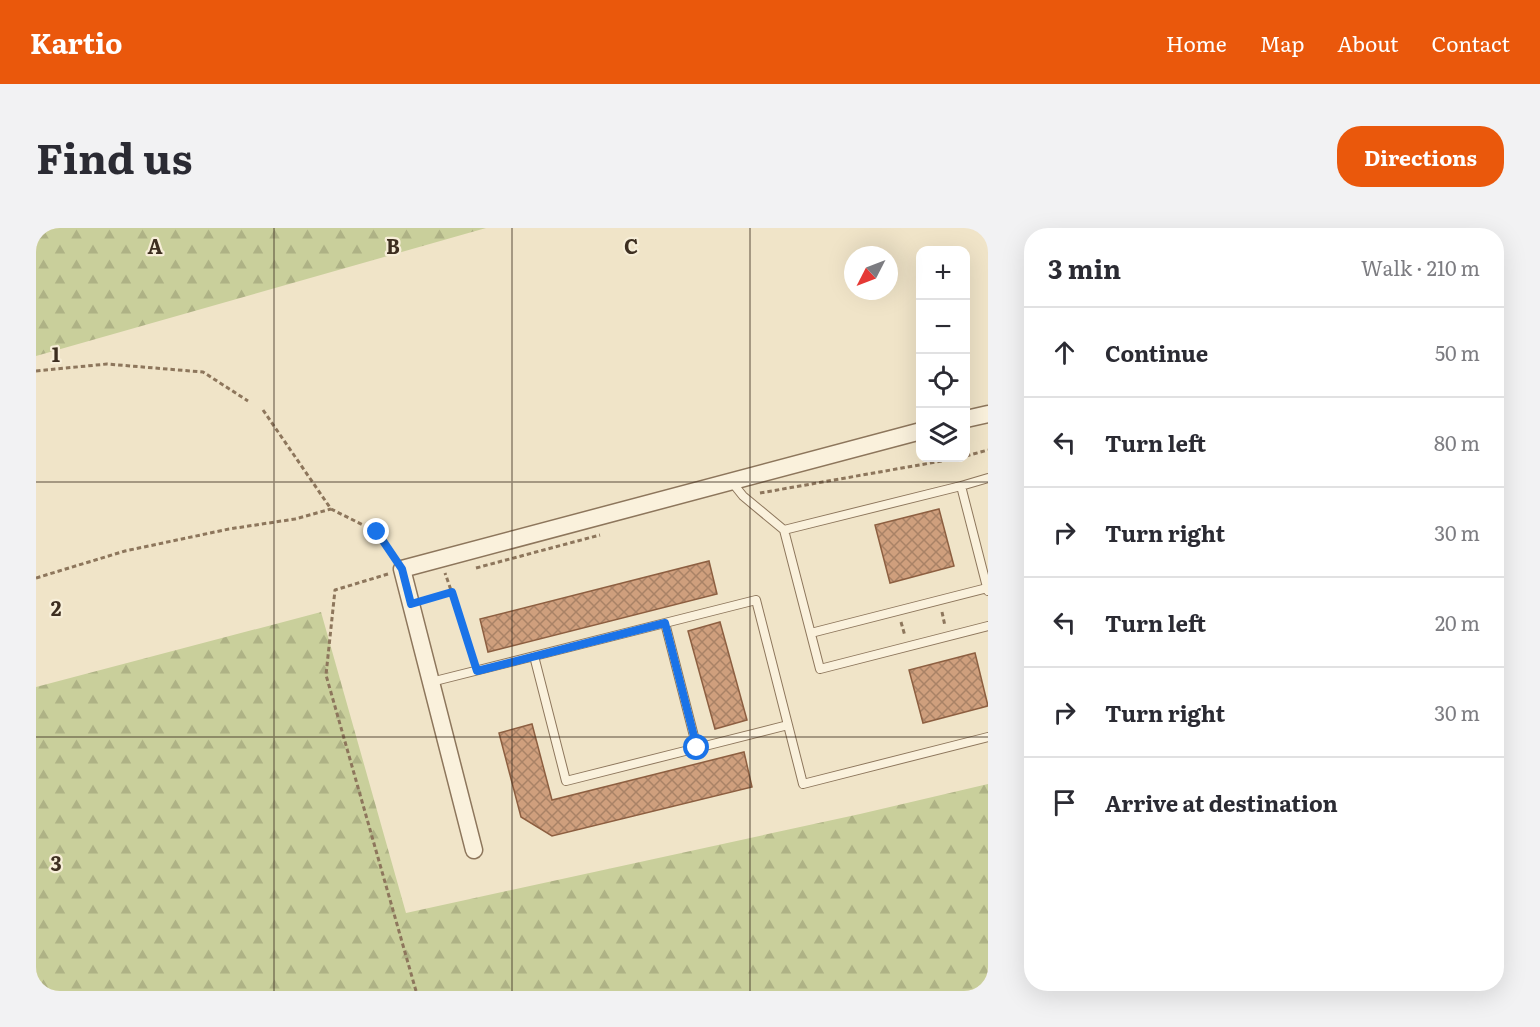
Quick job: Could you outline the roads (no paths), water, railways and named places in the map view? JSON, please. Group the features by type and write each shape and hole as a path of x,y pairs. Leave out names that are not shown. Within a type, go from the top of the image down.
{"street":[{"path":"970,419 988,414"},
{"path":"474,850 402,569 916,432"}],"lane":[{"path":"784,530 988,478"},
{"path":"731,482 743,496 784,530 820,669 988,626"},
{"path":"811,633 988,590 961,486"},
{"path":"431,682 756,600 803,784 988,737"},
{"path":"665,623 697,748"},
{"path":"534,656 566,782 788,725"}]}
